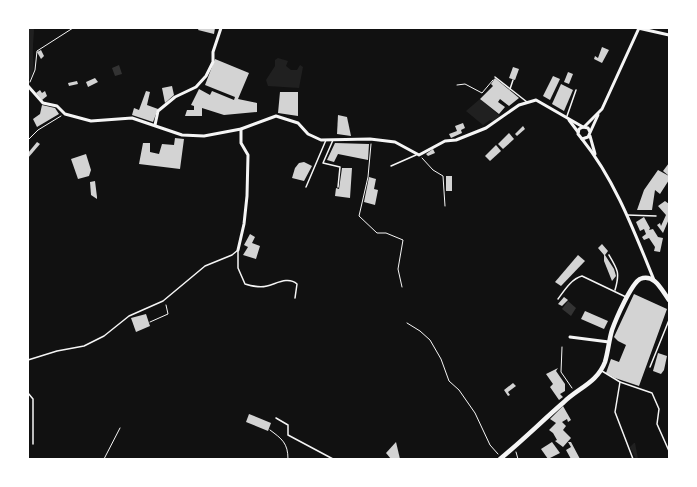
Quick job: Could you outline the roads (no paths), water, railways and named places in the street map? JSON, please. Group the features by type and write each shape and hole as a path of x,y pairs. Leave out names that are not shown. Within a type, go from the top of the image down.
{"main road":[{"path":"500,459 515,448 565,400 592,382 604,363 612,330 627,298 639,280 647,278 654,280 669,300"}],"street":[{"path":"155,125 158,111 175,97 196,87 206,76 213,62 213,52 221,28"},
{"path":"582,139 590,134 638,28 669,34"},
{"path":"28,86 43,104 57,106 64,114 91,121 132,118 193,137 241,130 276,116 298,123 308,134 321,140 370,139 395,142 412,153 418,155 444,141 456,140 486,128 519,105 536,100 588,128 596,156"},
{"path":"578,132 598,114"},
{"path":"567,118 596,156 627,214 654,280"},
{"path":"238,250 244,224 247,196 248,155 242,143 241,130"},
{"path":"570,337 609,342"}],"lane":[{"path":"228,28 233,28"},
{"path":"495,77 527,103"},
{"path":"510,89 513,80"},
{"path":"567,118 576,90"},
{"path":"306,187 326,140"},
{"path":"333,140 323,163 340,167 338,187"},
{"path":"391,166 418,155"},
{"path":"627,214 656,216"},
{"path":"28,360 57,351 84,346 104,336 130,316 163,301 205,266 238,250 238,268 245,284 254,287 266,287 279,282 292,281 297,284 295,298"},
{"path":"608,255 616,267 619,276 615,290"},
{"path":"558,299 565,289 578,277 582,276 615,290 627,298"},
{"path":"650,367 669,320"},
{"path":"600,370 620,382 652,393 659,409 658,424 669,451"},
{"path":"620,382 615,412 633,459"},
{"path":"28,392 33,399 34,444"},
{"path":"276,418 288,425 288,435 333,459"}]}
